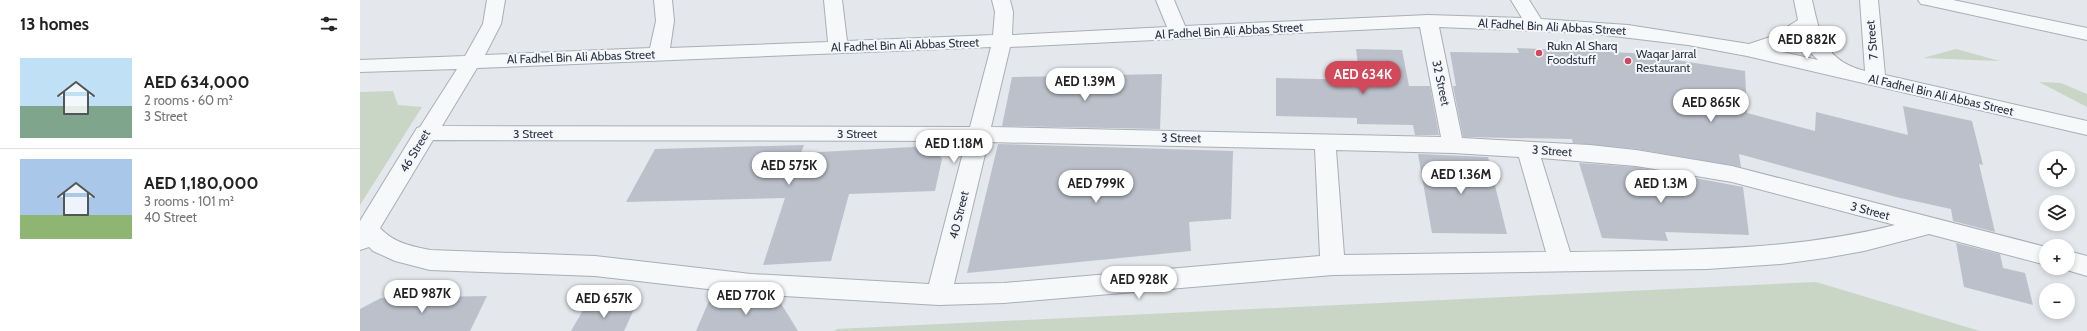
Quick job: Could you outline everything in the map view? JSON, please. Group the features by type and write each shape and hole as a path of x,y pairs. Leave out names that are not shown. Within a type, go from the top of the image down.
{"street":[{"name":"46 Street","path":"363,235 487,36 492,24 496,0"},
{"path":"659,54 665,21 663,0"},
{"path":"833,0 837,26 838,47"},
{"name":"40 Street","path":"939,294 1002,41 1004,12 1001,0"},
{"path":"1165,0 1179,34"},
{"path":"1520,0 1535,24"},
{"name":"7 Street","path":"1869,0 1876,81"},
{"path":"1928,0 1968,5 2087,34"},
{"path":"1804,1 1806,24 1817,48 1843,73"},
{"name":"Al Fadhel Bin Ali Abbas Street","path":"360,66 1179,34 1428,22 1535,24 1640,32 1747,50 1876,81 2087,128"},
{"name":"32 Street","path":"1428,22 1454,145"},
{"path":"1747,50 1783,41 1796,33 1806,24"},
{"name":"3 Street","path":"425,134 979,134 1454,145 1528,149 1636,158 1732,174 2039,254"},
{"path":"1325,142 1333,265"},
{"path":"1528,149 1560,260"},
{"path":"363,235 403,254 430,260 595,266 751,284 939,294 1004,293 1333,265 1560,260 1707,259 1767,256 1832,248 1879,239 1928,226"},
{"path":"2075,263 2087,266"}],"green space":[{"path":"1956,49 2000,61 1923,58"},
{"path":"2039,82 2061,83 2087,94 2087,107"},
{"path":"393,91 398,105 422,107 360,205 360,92"},
{"path":"1816,282 1980,331 834,331 837,329"}],"building":[{"path":"1517,48 1632,53 1745,71 1747,113 1815,131 1816,112 1908,135 1903,106 1972,121 1983,165 1979,164 1995,232 1953,221 1951,209 1896,197 1739,154 1741,167 1636,149 1573,143 1572,139 1463,137 1453,86 1456,86 1450,52 1519,53"},
{"path":"1356,49 1402,50 1409,86 1430,86 1439,135 1415,135 1413,125 1357,124 1357,118 1276,116 1276,78 1360,80"},
{"path":"1162,74 1160,129 1002,126 1012,77"},
{"path":"998,144 1233,151 1231,219 1189,222 1191,251 967,273"},
{"path":"804,145 801,153 932,146 942,159 935,191 849,194 831,261 763,265 785,198 626,202 655,149"},
{"path":"1418,154 1488,157 1507,234 1432,233"},
{"path":"1579,163 1636,167 1743,187 1749,235 1665,232 1668,241 1602,238"},
{"path":"1956,243 2000,254 2003,268 2025,273 2033,305 1964,287"},
{"path":"487,296 470,331 360,331 360,309 381,298"},
{"path":"753,296 777,297 798,331 696,331 709,301 751,300"},
{"path":"636,305 624,331 571,331 585,307"}],"place":[{"name":"Rukn Al Sharq Foodstuff","path":"1539,53"},
{"name":"Waqar Jarral Restaurant","path":"1628,61"}]}
